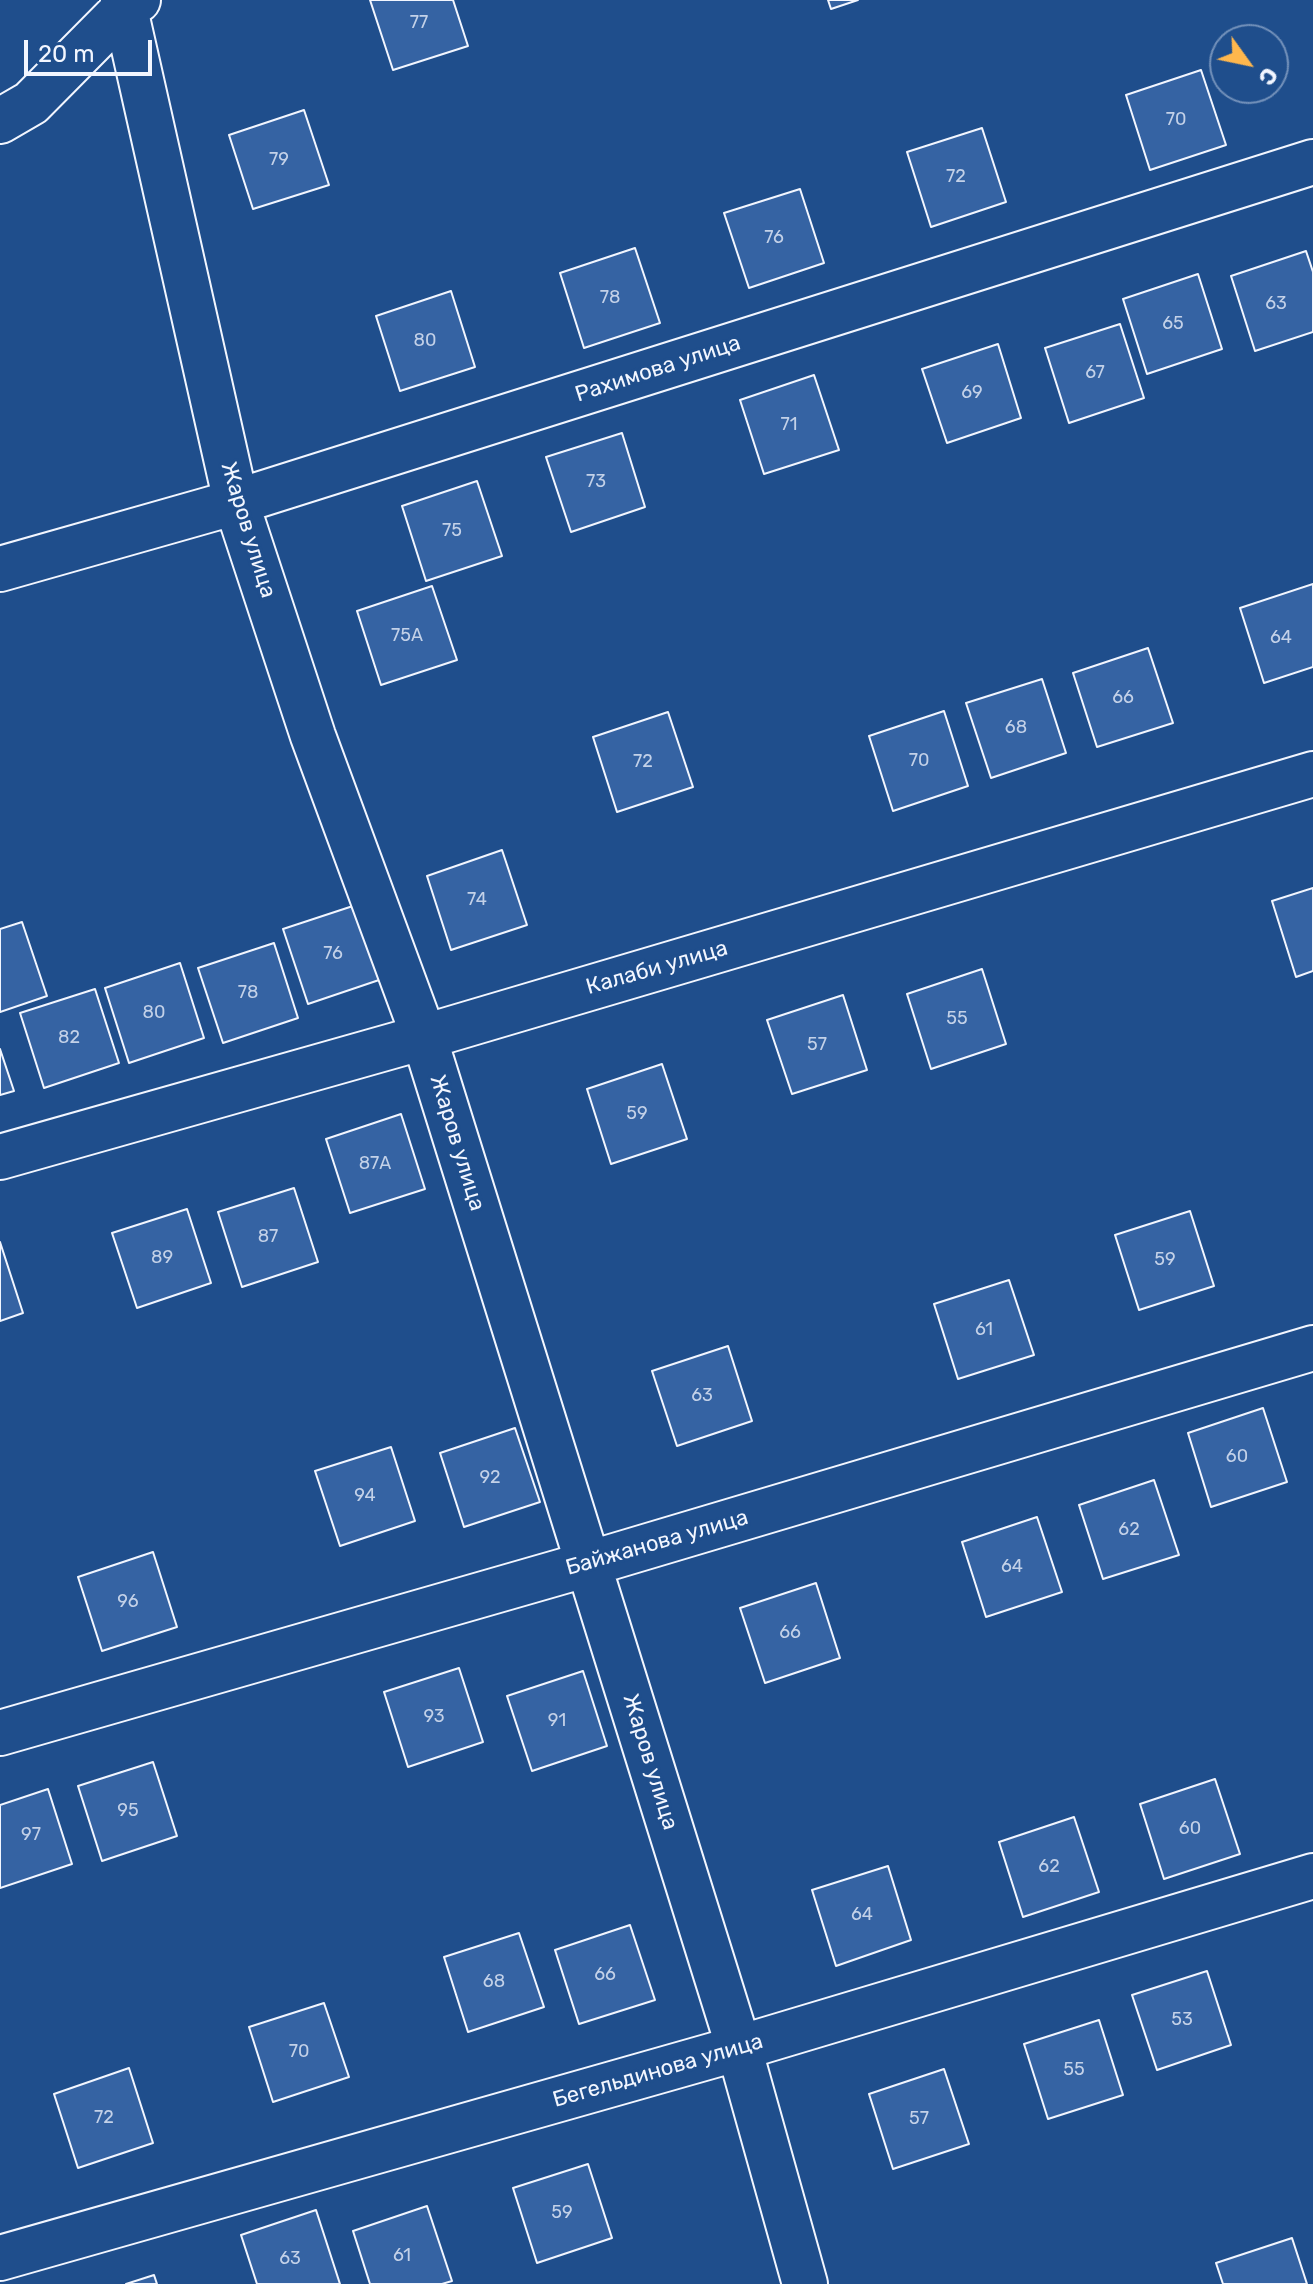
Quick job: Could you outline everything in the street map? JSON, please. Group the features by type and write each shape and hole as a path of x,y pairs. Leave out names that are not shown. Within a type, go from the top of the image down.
{"street":[{"path":"0,121 31,103 129,3"},
{"name":"Жаров улица","path":"129,3 236,502 313,736 424,1037 739,2048 805,2284"},
{"name":"Рахимова улица","path":"0,569 236,502 1313,162"},
{"name":"Калаби улица","path":"0,1157 424,1037 1313,774"},
{"name":"Байжанова улица","path":"0,1733 588,1564 1313,1348"},
{"name":"Бегельдинова улица","path":"0,2258 739,2048 1313,1876"}],"building":[{"path":"370,0 453,0 468,46 393,70"},
{"path":"828,0 858,0 831,9"},
{"path":"1201,70 1209,104 1212,104 1226,145 1150,170 1126,95"},
{"path":"304,110 329,185 253,209 229,135"},
{"path":"982,128 1006,202 931,227 907,152"},
{"path":"800,189 824,263 749,288 724,213"},
{"path":"635,248 660,323 584,348 560,273"},
{"path":"1306,251 1313,272 1313,332 1255,351 1231,276"},
{"path":"1198,274 1222,349 1147,374 1123,299"},
{"path":"451,291 475,367 400,391 376,316"},
{"path":"1120,324 1144,398 1069,423 1045,348"},
{"path":"998,344 1021,418 947,443 922,369"},
{"path":"814,375 839,450 764,474 740,400"},
{"path":"622,433 645,507 571,532 546,457"},
{"path":"477,481 502,556 426,581 402,506"},
{"path":"1313,584 1313,667 1264,683 1240,608"},
{"path":"432,586 457,660 381,685 357,611"},
{"path":"1148,648 1173,723 1097,747 1073,673"},
{"path":"1042,679 1066,753 991,778 966,703"},
{"path":"944,711 968,786 893,811 869,736"},
{"path":"668,712 693,787 617,812 593,737"},
{"path":"502,850 527,925 451,950 427,876"},
{"path":"1313,888 1313,971 1296,977 1272,901"},
{"path":"359,904 382,979 308,1004 283,929"},
{"path":"22,922 47,996 0,1012 0,929"},
{"path":"274,943 298,1018 223,1043 198,968"},
{"path":"180,963 204,1038 129,1063 105,988"},
{"path":"982,969 1006,1044 931,1069 907,994"},
{"path":"95,989 119,1063 44,1088 20,1013"},
{"path":"843,995 867,1070 792,1094 767,1020"},
{"path":"0,1049 14,1091 0,1095"},
{"path":"662,1064 687,1139 611,1164 587,1089"},
{"path":"401,1114 425,1189 350,1213 326,1139"},
{"path":"294,1188 318,1262 242,1287 218,1212"},
{"path":"187,1209 211,1283 137,1308 112,1233"},
{"path":"1190,1211 1214,1286 1139,1310 1115,1235"},
{"path":"0,1242 23,1313 0,1321"},
{"path":"1009,1280 1034,1355 958,1379 934,1304"},
{"path":"728,1346 752,1421 677,1446 652,1371"},
{"path":"1263,1408 1287,1482 1211,1507 1188,1433"},
{"path":"515,1428 540,1502 464,1527 440,1453"},
{"path":"391,1447 415,1521 340,1546 315,1471"},
{"path":"1154,1480 1179,1555 1103,1579 1079,1505"},
{"path":"1037,1517 1062,1592 986,1617 962,1542"},
{"path":"153,1552 177,1627 102,1651 78,1577"},
{"path":"816,1583 840,1658 765,1683 740,1608"},
{"path":"459,1668 483,1742 408,1767 384,1692"},
{"path":"583,1671 607,1746 532,1771 507,1696"},
{"path":"153,1762 177,1836 102,1861 78,1786"},
{"path":"1215,1779 1240,1854 1164,1879 1140,1804"},
{"path":"48,1789 72,1864 0,1888 0,1805"},
{"path":"1074,1817 1099,1892 1023,1917 999,1842"},
{"path":"888,1866 911,1940 836,1966 812,1890"},
{"path":"630,1925 655,2000 579,2024 555,1950"},
{"path":"519,1933 544,2007 468,2032 444,1957"},
{"path":"1207,1971 1231,2045 1157,2070 1132,1995"},
{"path":"324,2003 349,2077 273,2102 249,2027"},
{"path":"1099,2020 1123,2095 1048,2119 1024,2044"},
{"path":"129,2068 153,2143 78,2168 54,2094"},
{"path":"944,2069 969,2144 893,2169 869,2094"},
{"path":"588,2164 612,2238 537,2263 513,2188"},
{"path":"427,2206 452,2281 442,2284 370,2284 353,2231"},
{"path":"316,2210 340,2284 257,2284 241,2235"},
{"path":"1292,2238 1307,2284 1223,2284 1216,2263"},
{"path":"154,2275 157,2284 126,2284"}]}
